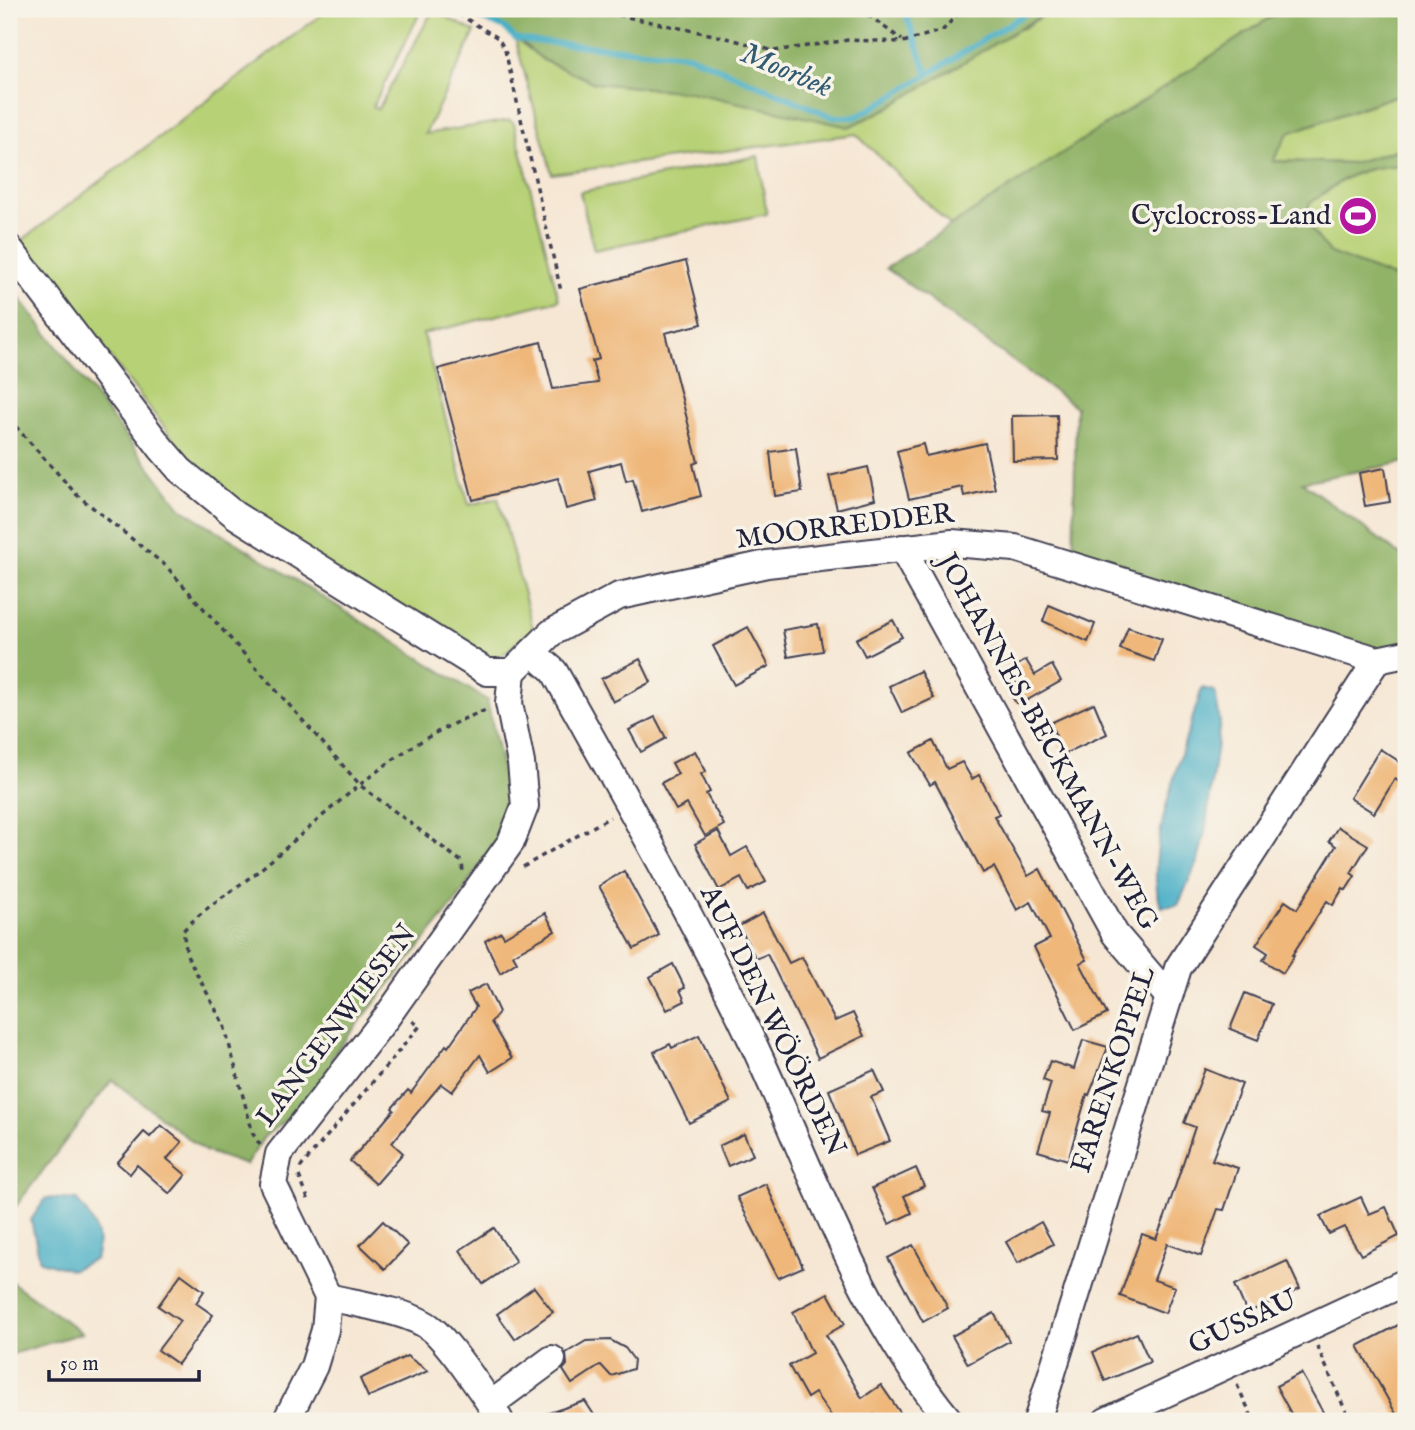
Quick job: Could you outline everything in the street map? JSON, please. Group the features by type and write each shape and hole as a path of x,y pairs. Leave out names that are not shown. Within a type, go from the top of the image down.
{"street":[{"path":"9,248 161,448 205,492 234,515 487,672 512,672"},
{"name":"MOORREDDER","path":"512,672 551,633 619,596 767,564 952,542 1015,548 1377,660 1406,654"},
{"name":"JOHANNES-BECKMANN-WEG","path":"902,548 1115,934 1168,996"},
{"name":"AUF DEN WÖÖRDEN","path":"532,652 554,671 629,806 752,1041 849,1259 884,1327 950,1421"},
{"name":"FARENKOPPEL","path":"1037,1421 1178,968 1377,660"},
{"name":"LANGENWIESEN","path":"328,1297 273,1184 274,1168 279,1154 394,1008 511,842 525,806 521,763 509,703 512,672"},
{"name":"GUSSAU","path":"1106,1421 1406,1282"},
{"path":"286,1421 314,1366 325,1330 328,1297 404,1316 432,1329 496,1413 552,1359"}],"path":[{"path":"450,9 498,38 505,50 561,290"},
{"path":"589,9 711,34 774,51 848,40 904,42 943,30 962,9"},
{"path":"860,9 904,42"},
{"path":"9,419 77,495 166,566 361,786 462,862 463,874"},
{"path":"274,1168 253,1134 224,1025 187,955 183,931 202,909 253,875 361,786 385,762 455,721 509,703"},
{"path":"523,867 629,806"},
{"path":"313,1209 299,1178 300,1168 420,1026 394,1008"},
{"path":"1308,1327 1350,1421"},
{"path":"1228,1365 1254,1421"}],"green space":[{"path":"329,9 422,9 373,106 378,109 433,10 475,32 425,134 510,120 514,123 559,300 423,334 469,505 498,498 533,628 492,664 319,562 205,480 21,241"},
{"path":"462,9 1052,9 886,109 849,127 690,92 595,83 543,60 511,33"},
{"path":"1052,9 1283,9 952,227 856,134 552,174 515,38 543,60 595,83 690,92 1024,28"},
{"path":"1283,9 1406,9 1406,92 1288,133 1273,161 1353,163 1406,147 1406,165 1376,168 1354,174 1309,204 1311,229 1330,253 1406,282 1406,462 1302,482 1406,559 1406,654 1377,660 1073,566 1076,407 886,268"},
{"path":"1406,92 1406,147 1353,163 1273,161 1288,133"},
{"path":"758,156 767,214 594,250 580,192"},
{"name":"Cyclocross-Land","path":"1406,165 1406,282 1330,253 1311,229 1309,204 1354,174 1376,168"},
{"path":"9,284 181,508 487,700 513,817 454,904 332,1056 334,1065 300,1108 264,1137 246,1165 205,1151 112,1080 9,1215 9,565 14,559 16,544 9,504"},
{"path":"9,508 17,546 9,565"},
{"path":"9,1280 82,1333 9,1355"}],"water":[{"path":"1202,688 1215,691 1220,722 1205,832 1198,861 1178,905 1162,907 1156,886 1156,860 1161,831"},
{"path":"46,1198 77,1200 95,1227 98,1242 95,1259 71,1270 40,1261 31,1220"}],"building":[{"path":"686,261 702,324 665,333 698,462 693,464 701,496 642,512 633,479 626,481 621,462 589,471 597,501 566,509 558,478 473,500 438,369 541,342 553,389 598,383 592,361 599,359 580,289"},
{"path":"1057,415 1058,460 1013,461 1012,416"},
{"path":"985,443 995,489 964,496 962,487 909,499 897,451 923,444 926,456"},
{"path":"796,448 802,492 775,496 770,452"},
{"path":"868,467 875,499 837,509 829,476"},
{"path":"1385,468 1390,502 1365,506 1359,473"},
{"path":"1049,605 1095,624 1088,642 1043,621"},
{"path":"893,620 902,637 865,656 856,639"},
{"path":"818,624 823,651 788,657 783,630"},
{"path":"748,627 769,666 734,685 713,646"},
{"path":"1128,627 1162,639 1154,661 1120,649"},
{"path":"640,659 651,682 613,702 601,679"},
{"path":"1026,660 1035,675 1052,665 1061,681 1022,703 1016,703 1008,690 1017,685 1009,671"},
{"path":"920,671 934,698 902,713 889,686"},
{"path":"1094,703 1107,734 1064,754 1050,723"},
{"path":"655,717 666,738 641,752 629,730"},
{"path":"933,741 947,769 962,762 972,779 979,775 999,814 994,816 1028,876 1040,869 1087,960 1080,963 1107,1014 1075,1030 1034,947 1050,939 1031,902 1017,910 994,867 983,873 935,782 930,785 911,753"},
{"path":"1380,749 1397,760 1406,774 1406,787 1395,779 1374,813 1350,798"},
{"path":"695,751 706,771 701,774 710,792 706,794 724,825 705,836 687,804 676,810 661,783 678,774 672,763"},
{"path":"1338,827 1368,845 1351,873 1355,876 1346,890 1343,888 1333,905 1327,901 1283,973 1263,960 1268,953 1256,945 1285,901 1297,909 1336,846 1329,841"},
{"path":"718,831 731,856 747,847 766,882 748,891 741,878 719,890 695,844"},
{"path":"624,871 659,935 634,949 599,886"},
{"path":"545,913 555,931 513,955 517,962 500,973 485,941 501,932 504,937"},
{"path":"763,913 789,963 802,957 835,1021 853,1013 864,1036 818,1058 767,954 756,959 739,926"},
{"path":"673,964 685,988 680,990 685,1001 667,1010 650,977"},
{"path":"486,984 499,1012 491,1022 512,1058 490,1072 480,1055 452,1092 441,1084 392,1143 403,1153 376,1184 350,1161 408,1090 411,1093 446,1045 448,1047 476,1007 468,993"},
{"path":"1245,993 1272,1004 1258,1040 1230,1029"},
{"path":"699,1035 731,1102 689,1123 654,1052 670,1044 672,1048"},
{"path":"1083,1040 1108,1047 1089,1095 1087,1094 1068,1160 1038,1151 1050,1113 1042,1111 1051,1083 1043,1080 1050,1061 1074,1069"},
{"path":"1205,1069 1242,1084 1212,1160 1238,1168 1224,1210 1218,1209 1201,1256 1167,1244 1154,1280 1175,1287 1165,1313 1120,1296 1142,1234 1156,1239 1165,1217 1195,1127 1184,1123"},
{"path":"874,1070 884,1092 871,1097 890,1141 855,1155 829,1090"},
{"path":"161,1125 182,1142 167,1159 186,1175 170,1194 137,1165 130,1174 117,1163 144,1132 150,1137"},
{"path":"744,1134 753,1155 728,1166 719,1146"},
{"path":"916,1168 924,1186 904,1196 912,1213 889,1224 872,1188"},
{"path":"766,1184 803,1267 778,1278 737,1197"},
{"path":"1361,1197 1369,1214 1386,1207 1399,1236 1361,1255 1344,1227 1329,1234 1320,1216"},
{"path":"383,1221 408,1245 385,1269 360,1245"},
{"path":"1041,1222 1053,1244 1018,1263 1006,1242"},
{"path":"494,1228 516,1262 483,1284 460,1250"},
{"path":"913,1245 948,1308 923,1322 888,1258"},
{"path":"1287,1261 1300,1289 1247,1313 1235,1285"},
{"path":"181,1274 204,1291 196,1303 213,1315 178,1364 158,1350 180,1321 158,1306"},
{"path":"534,1287 553,1312 515,1339 497,1314"},
{"path":"828,1293 845,1324 826,1335 862,1398 881,1385 906,1421 878,1421 874,1415 865,1421 835,1421 815,1393 807,1398 789,1366 812,1353 793,1312"},
{"path":"994,1313 1009,1341 968,1364 952,1336"},
{"path":"1406,1321 1406,1421 1400,1421 1358,1346"},
{"path":"1137,1333 1150,1362 1105,1381 1093,1352"},
{"path":"610,1340 625,1348 634,1360 633,1369 611,1376 601,1365 572,1384 563,1370 567,1365 566,1353 586,1341"},
{"path":"407,1356 428,1371 368,1397 360,1379"},
{"path":"1301,1373 1328,1421 1295,1421 1276,1386"},
{"path":"585,1401 598,1421 535,1421 534,1418"}],"waterway":[{"name":"Moorbek","path":"460,9 505,28 515,38 688,55 833,117 856,117 1033,9"},
{"path":"904,9 928,75"}],"place":[{"name":"Cyclocross-Land","path":"1358,216"}]}
